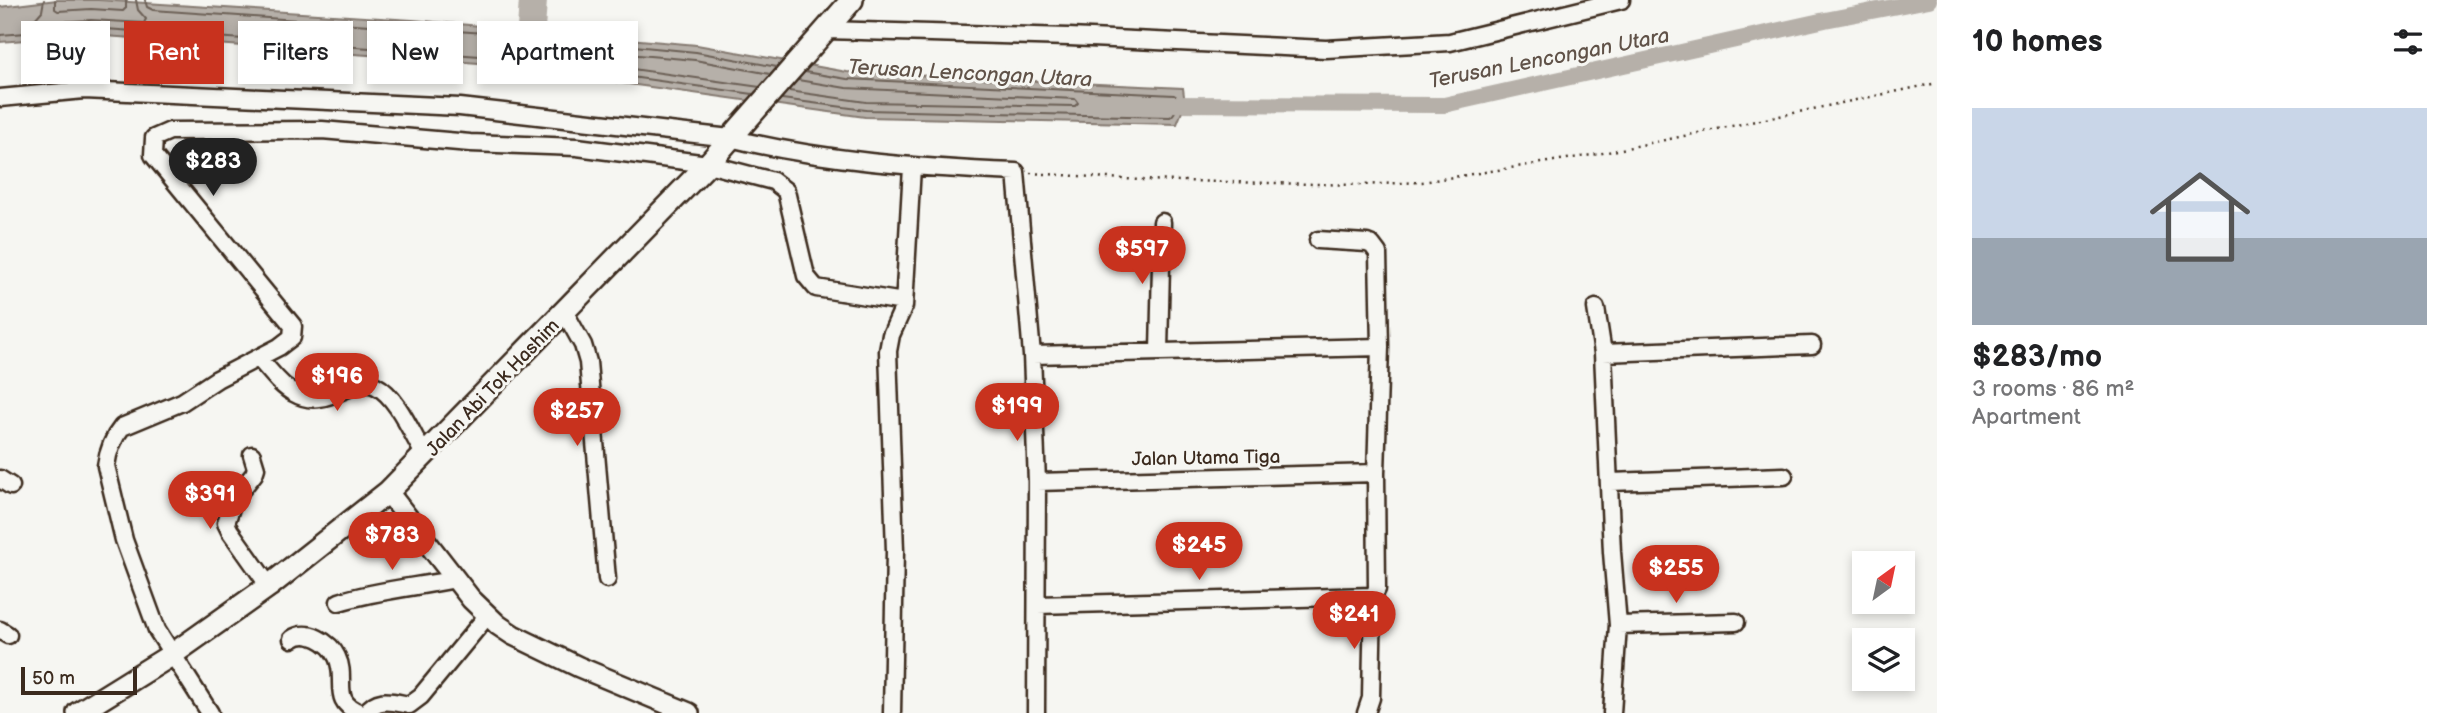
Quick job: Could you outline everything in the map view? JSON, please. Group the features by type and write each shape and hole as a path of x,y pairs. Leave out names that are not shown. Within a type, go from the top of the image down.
{"main road":[{"name":"Jalan Abi Tok Hashim","path":"78,713 173,654 269,586 388,492 708,164 852,0"}],"street":[{"path":"827,30 1069,37 1326,49 1450,42 1621,0"},
{"path":"0,98 84,90 460,107 736,131 766,147 912,167 1016,172 1032,355 1037,482 1036,713"},
{"path":"210,713 157,630 124,540 106,466 108,455 122,427 182,402 217,379 259,359 287,342 292,337 293,326 153,155 154,138 159,134 194,130 322,130 470,143 577,146 708,164 774,181 786,191 806,276 816,288 904,302"},
{"path":"892,713 895,551 888,351 891,335 902,314 904,302 912,167"},
{"path":"1159,351 1162,222"},
{"path":"1318,240 1359,242 1375,248 1380,265 1377,589 1373,596 1371,698 1366,713"},
{"path":"1596,308 1603,353 1618,625 1612,713"},
{"path":"564,311 589,362 607,579"},
{"path":"1603,353 1812,345"},
{"path":"1032,355 1380,347"},
{"path":"259,359 291,392 303,397 314,399 361,383 373,384 391,399 425,456"},
{"path":"252,455 256,468 254,474 234,499 226,523 269,586"},
{"name":"Jalan Utama Tiga","path":"1037,482 1376,474"},
{"path":"1610,482 1784,476"},
{"path":"388,492 487,616 513,635 579,667 690,713"},
{"path":"339,602 362,594 382,593 456,579"},
{"path":"1037,605 1373,596"},
{"path":"292,639 303,634 326,644 337,656 341,694 353,710 364,713 380,700 409,705 421,696 487,616"},
{"path":"1618,625 1735,622"}],"path":[{"path":"1016,172 1154,180 1360,185 1422,181 1598,154 1937,83"}],"water":[{"path":"57,0 98,0 423,21 367,21 367,55 353,54 353,21 238,21 238,46 224,45 224,21 124,21 124,37 110,36 110,21 21,21 21,40 0,42 0,7"},
{"path":"463,24 477,26 477,63 463,62"},
{"path":"638,40 697,45 847,72 1183,88 1185,104 1177,124 865,117 629,84 638,84"}],"waterway":[{"path":"532,21 533,0"},
{"name":"Terusan Lencongan Utara","path":"1166,104 1444,105 1825,20 1929,0"}]}
